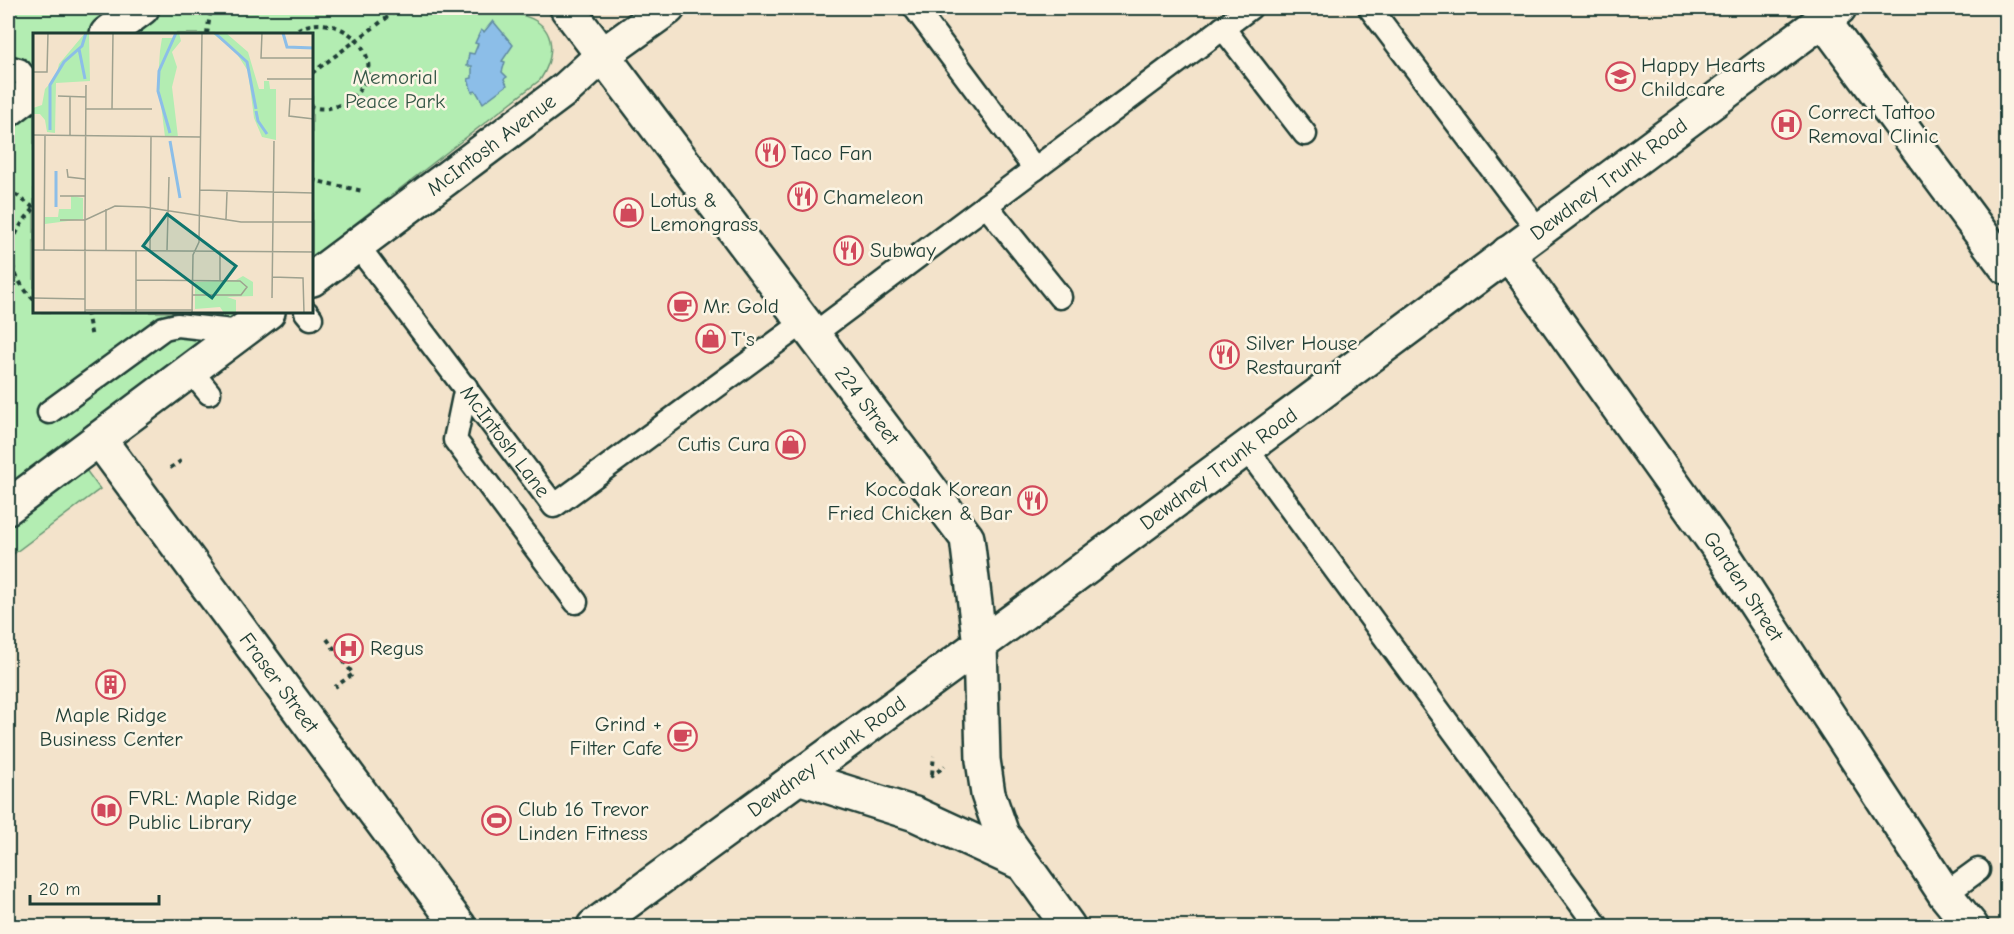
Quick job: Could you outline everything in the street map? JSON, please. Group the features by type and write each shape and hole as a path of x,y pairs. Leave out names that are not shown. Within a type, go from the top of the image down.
{"street":[{"path":"108,33 142,8"},
{"name":"224 Street","path":"567,8 604,54 967,538 980,645 983,760 987,794 1002,834 1019,862 1068,927"},
{"name":"McIntosh Avenue","path":"314,277 562,91 604,54 668,8"},
{"path":"1831,14 2007,267"},
{"name":"Dewdney Trunk Road","path":"594,927 980,645 1831,14"},
{"path":"8,110 33,90"},
{"name":"Garden Street","path":"1508,253 1725,557 1945,894 1971,927"},
{"path":"8,507 99,439 200,382 242,332 265,314"},
{"name":"Fraser Street","path":"99,439 459,927"},
{"name":"224 Street","path":"798,777 915,814 1019,862"}],"lane":[{"path":"915,8 1035,169"},
{"path":"809,328 986,205 1250,8"},
{"path":"1370,8 1539,231"},
{"path":"1223,28 1305,134"},
{"path":"8,67 20,70 33,88"},
{"path":"986,205 1060,297"},
{"name":"McIntosh Lane","path":"357,245 554,506 809,328"},
{"path":"49,412 164,328 177,326 242,332"},
{"path":"465,387 455,440 576,602"},
{"path":"1246,448 1597,927"},
{"path":"1945,894 1978,870"}],"path":[{"path":"207,33 211,8"},
{"path":"314,72 400,8"},
{"path":"291,33 302,25 327,19 351,28 360,38 367,52 368,67 364,81 356,94 344,103 330,108 314,107"},
{"path":"314,180 367,192"},
{"path":"8,189 33,208"},
{"path":"33,210 22,221 14,237 11,255 14,273 22,288 33,299"},
{"path":"87,314 93,342"},
{"path":"170,468 181,461"},
{"path":"327,639 353,674 335,687"},
{"path":"932,774 933,756"},
{"path":"926,783 932,774 948,764"}],"green space":[{"name":"Memorial Peace Park","path":"8,8 512,8 543,27 548,34 551,49 548,65 540,80 314,255 314,33 33,33 33,314 239,314 69,447 100,489 8,558"}],"water":[{"path":"493,21 513,45 502,61 505,62 502,72 507,77 504,79 507,85 483,103 476,91 472,92 468,79 472,78 472,66 467,66 469,53 474,54 478,44 475,43 481,30 484,32"}],"place":[{"name":"Happy Hearts Childcare","path":"1620,77"},
{"name":"Correct Tattoo Removal Clinic","path":"1787,124"},
{"name":"Taco Fan","path":"770,153"},
{"name":"Chameleon","path":"802,197"},
{"name":"Lotus & Lemongrass","path":"629,212"},
{"name":"Subway","path":"849,250"},
{"name":"Mr. Gold","path":"682,306"},
{"name":"T's","path":"710,339"},
{"name":"Silver House Restaurant","path":"1225,355"},
{"name":"Cutis Cura","path":"791,444"},
{"name":"Kocodak Korean Fried Chicken & Bar","path":"1033,501"},
{"name":"Regus","path":"349,648"},
{"name":"Maple Ridge Business Center","path":"111,684"},
{"name":"Grind + Filter Cafe","path":"683,736"},
{"name":"FVRL: Maple Ridge Public Library","path":"107,810"},
{"name":"Club 16 Trevor Linden Fitness","path":"497,821"}]}
